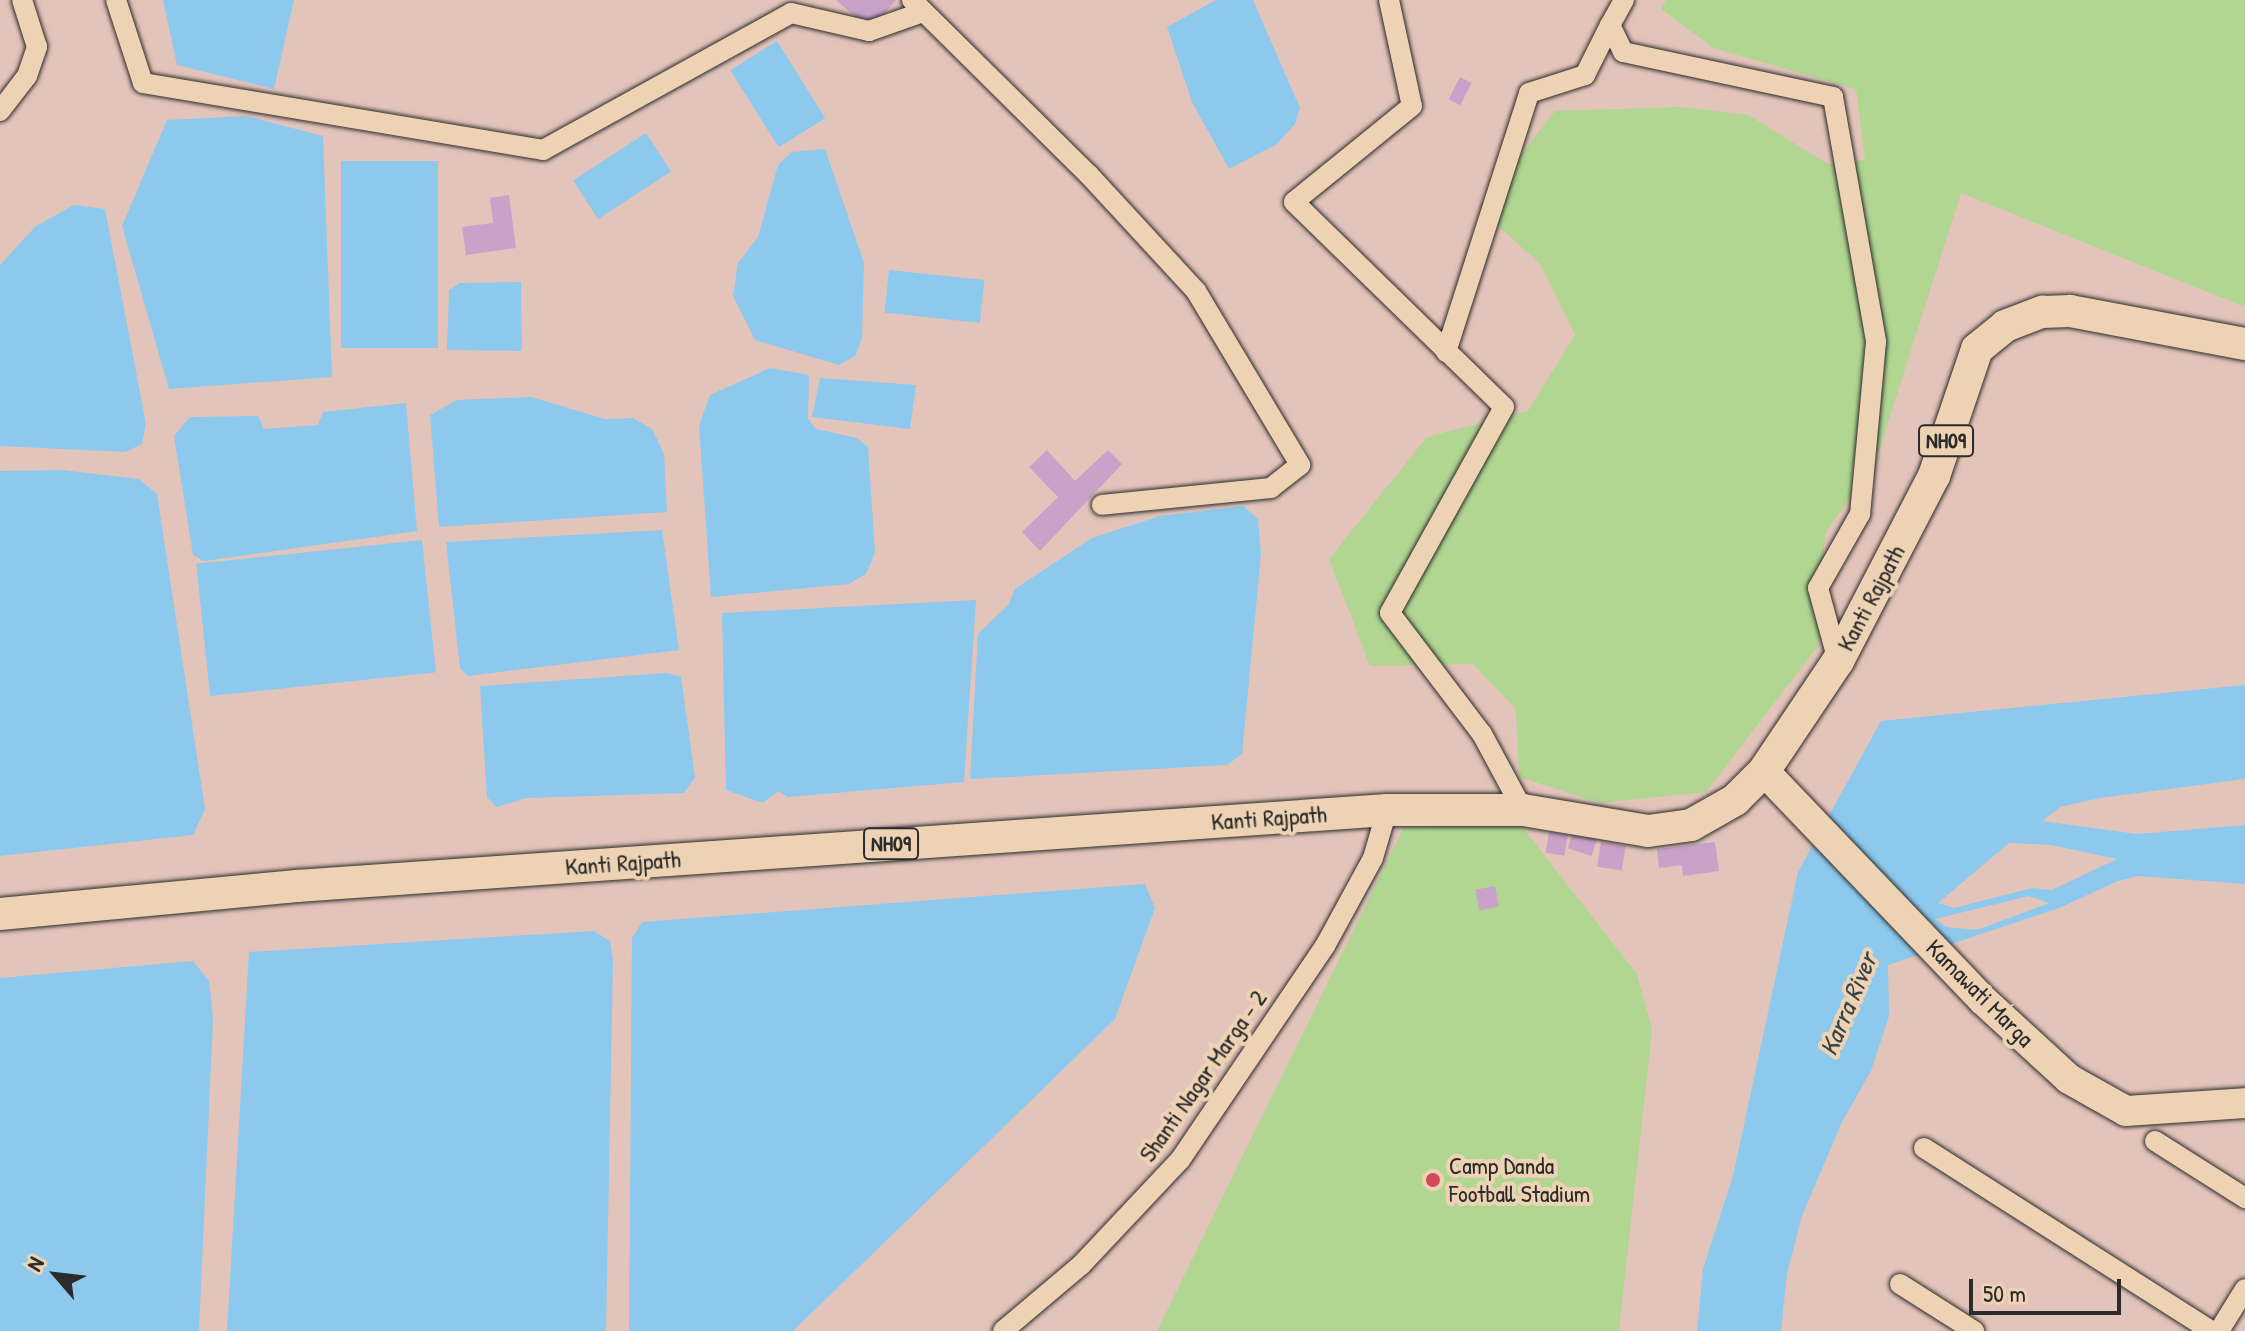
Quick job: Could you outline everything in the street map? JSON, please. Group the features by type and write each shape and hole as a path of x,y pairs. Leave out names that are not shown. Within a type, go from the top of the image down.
{"main road":[{"name":"Kanti Rajpath","path":"0,914 297,886 1387,810 1523,810 1648,831 1691,825 1735,800 1764,771 1838,661 1934,476 1977,349 2005,326 2042,312 2070,311 2245,344"},
{"name":"Kamawati Marga","path":"1764,771 1984,1001 2069,1079 2126,1111 2245,1103"}],"street":[{"path":"0,111 27,76 37,47 22,0"},
{"path":"116,0 143,83 543,150 791,13 869,31 918,6 1089,175 1196,291 1300,465 1271,488 1102,505"},
{"path":"1389,0 1412,106 1294,202 1504,407 1390,613 1482,734 1523,810"},
{"path":"1446,352 1529,93 1585,75 1624,0"},
{"path":"1610,25 1623,52 1833,97 1876,342 1860,514 1818,588 1838,661"},
{"name":"Shanti Nagar Marga - 2","path":"1003,1331 1081,1265 1180,1160 1325,946 1373,858 1387,810"},
{"path":"2155,1141 2245,1198"},
{"path":"1924,1148 2211,1331"},
{"path":"1900,1284 1974,1331"},
{"path":"2219,1331 2245,1289"}],"green space":[{"path":"1666,0 2245,0 2245,307 1961,193 1877,457 1825,534 1818,646 1706,792 1600,803 1519,777 1516,709 1473,664 1370,666 1329,559 1427,437 1528,411 1575,335 1541,265 1479,208 1555,111 1680,107 1748,115 1828,164 1865,160 1856,89 1713,48 1661,9"},
{"name":"Camp Danda Football Stadium","path":"1520,824 1637,974 1652,1030 1619,1331 1157,1331 1404,827"}],"water":[{"path":"163,0 294,0 274,89 177,65"},
{"path":"1216,0 1253,0 1300,108 1295,124 1277,144 1229,169 1192,102 1167,27"},
{"path":"777,41 825,118 779,147 730,70"},
{"path":"246,116 323,136 332,377 169,389 122,226 167,120"},
{"path":"646,133 671,172 598,219 573,180"},
{"path":"825,149 864,263 862,339 855,356 839,365 755,340 733,296 738,263 758,237 778,165 792,152"},
{"path":"341,161 438,161 438,348 341,348"},
{"path":"74,205 105,209 146,424 142,444 125,452 0,446 0,265 36,226"},
{"path":"889,270 984,280 980,323 885,313"},
{"path":"521,282 522,351 447,350 449,290 460,283"},
{"path":"770,368 809,375 808,419 816,429 857,438 868,447 875,553 866,574 849,584 711,597 699,425 710,395"},
{"path":"820,378 916,385 910,429 812,417"},
{"path":"531,397 605,419 633,418 652,429 664,454 667,512 439,527 430,415 457,400"},
{"path":"406,403 417,531 204,561 193,555 174,436 190,417 258,416 264,429 318,425 323,412"},
{"path":"62,470 139,479 157,494 205,809 193,835 0,856 0,471"},
{"path":"1243,506 1258,519 1261,554 1242,754 1227,765 970,779 978,634 1008,605 1015,589 1092,538 1160,516"},
{"path":"662,530 679,650 468,676 460,668 446,542"},
{"path":"422,540 436,672 210,696 196,564"},
{"path":"976,600 964,782 788,797 778,791 763,803 726,790 722,613"},
{"path":"666,673 681,677 695,777 684,793 527,798 496,807 487,797 480,686"},
{"name":"Karra River","path":"2245,685 2245,779 2100,798 2060,807 2042,821 2137,834 2245,825 2245,884 2138,876 2118,881 2059,908 1888,965 1889,1016 1871,1071 1841,1124 1802,1216 1787,1273 1781,1331 1697,1331 1703,1269 1733,1176 1798,872 1881,721","holes":["2009,843 2051,845 2117,859 2052,890 2032,888 1954,908 1938,903","2029,896 2049,903 1977,930 1946,927 1935,919"]},
{"path":"1145,884 1155,908 1115,1019 793,1331 629,1331 632,938 642,922"},
{"path":"594,931 610,941 613,960 606,1331 227,1331 249,952"},
{"path":"193,961 209,981 213,1018 199,1331 0,1331 0,978"}],"building":[{"path":"836,0 896,0 870,30"},
{"path":"1460,77 1472,83 1460,105 1449,99"},
{"path":"509,195 516,248 466,255 462,227 493,223 490,198"},
{"path":"1047,450 1075,481 1108,450 1122,464 1040,551 1022,532 1058,497 1029,467"},
{"path":"1549,832 1568,835 1564,856 1546,853"},
{"path":"1573,832 1597,840 1592,856 1568,848"},
{"path":"1601,842 1626,846 1622,871 1597,867"},
{"path":"1715,842 1719,871 1683,876 1682,865 1659,868 1657,849"},
{"path":"1495,886 1499,907 1479,910 1475,890"}],"place":[{"name":"Camp Danda Football Stadium","path":"1433,1180"}]}
